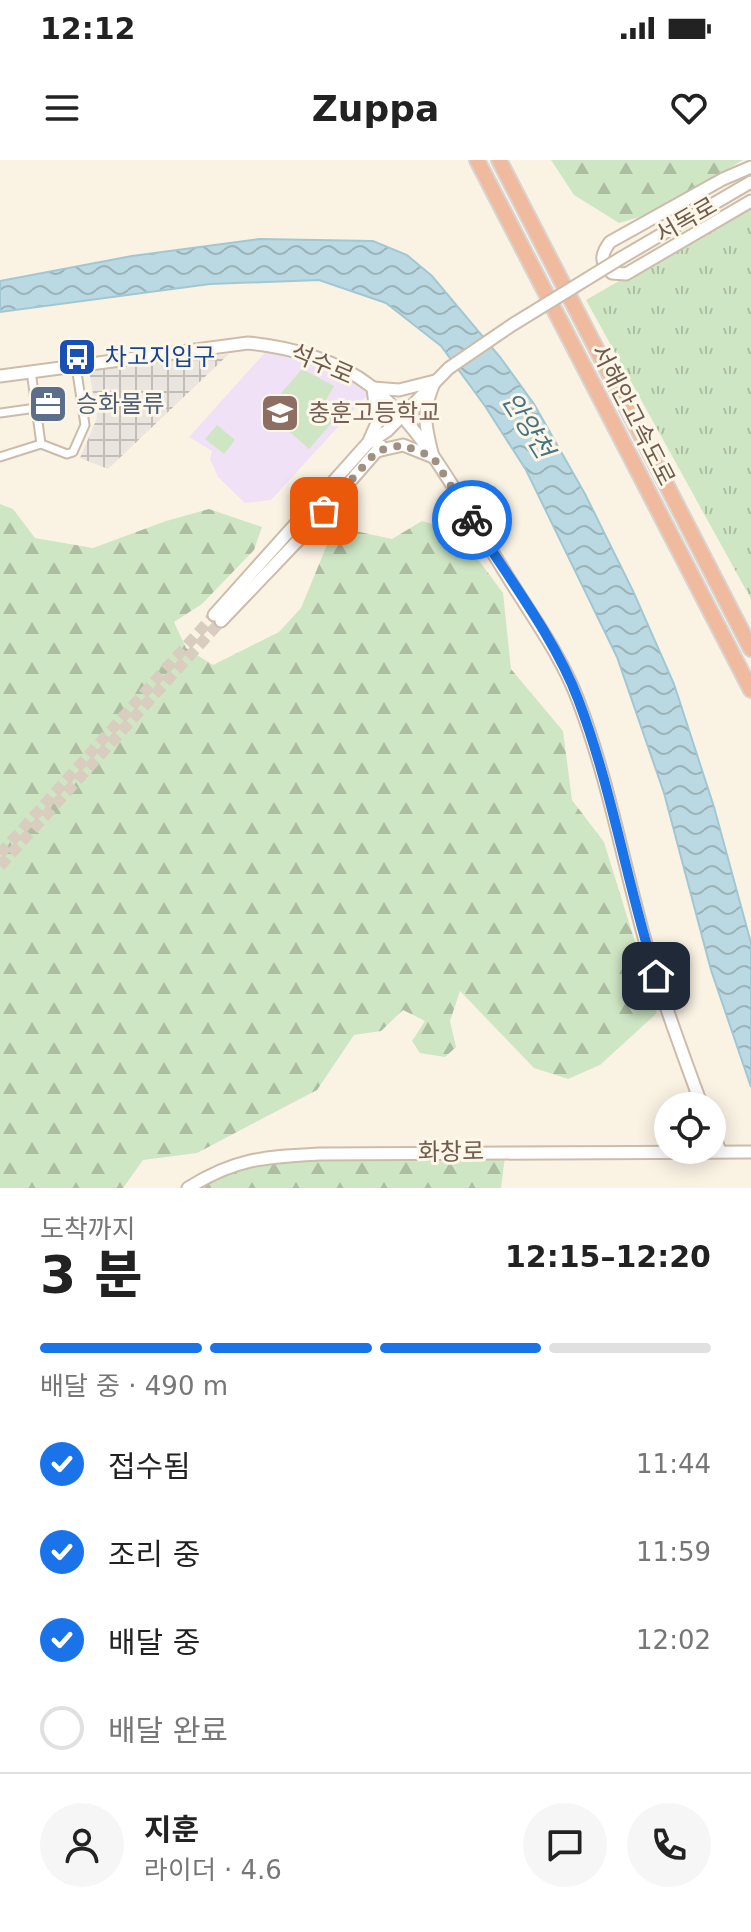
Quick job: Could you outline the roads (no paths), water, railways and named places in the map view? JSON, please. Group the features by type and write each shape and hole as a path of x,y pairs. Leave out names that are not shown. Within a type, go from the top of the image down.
{"highway":[{"name":"서해안고속도로","path":"477,160 751,690"},
{"name":"서해안고속도로","path":"499,160 751,649"}],"street":[{"path":"751,167 723,179 610,242 602,262 612,273 626,274 751,201"},
{"name":"서독로","path":"372,448 449,368 512,325 751,182"},
{"name":"석수로","path":"0,376 259,344 309,354 373,388 402,416 433,457 555,652 577,697 592,741 649,952 697,1092"},
{"path":"0,457 41,444 67,454 73,452 85,425 76,366"},
{"path":"31,371 41,444"},
{"path":"217,618 372,448 377,423 373,388 399,390 435,381"},
{"path":"433,457 424,415 435,381"},
{"path":"0,413 36,408"},
{"path":"372,448 403,445 433,457"},
{"name":"화창로","path":"188,1188 210,1174 255,1158 319,1154 654,1151"},
{"name":"화창로","path":"726,1151 751,1152"}],"water":[{"name":"안양천","path":"259,239 373,241 407,255 432,276 500,357 534,404 585,494 633,591 674,684 714,807 751,943 751,1087 711,970 664,793 617,657 526,470 441,346 386,303 319,280 210,284 0,312 0,281 132,256"}],"tunnel":[{"path":"0,854 214,615"},
{"path":"0,866 221,621"}],"place":[{"name":"차고지입구","path":"77,357"},
{"name":"승화물류","path":"48,404"},
{"name":"충훈고등학교","path":"280,413"}]}
